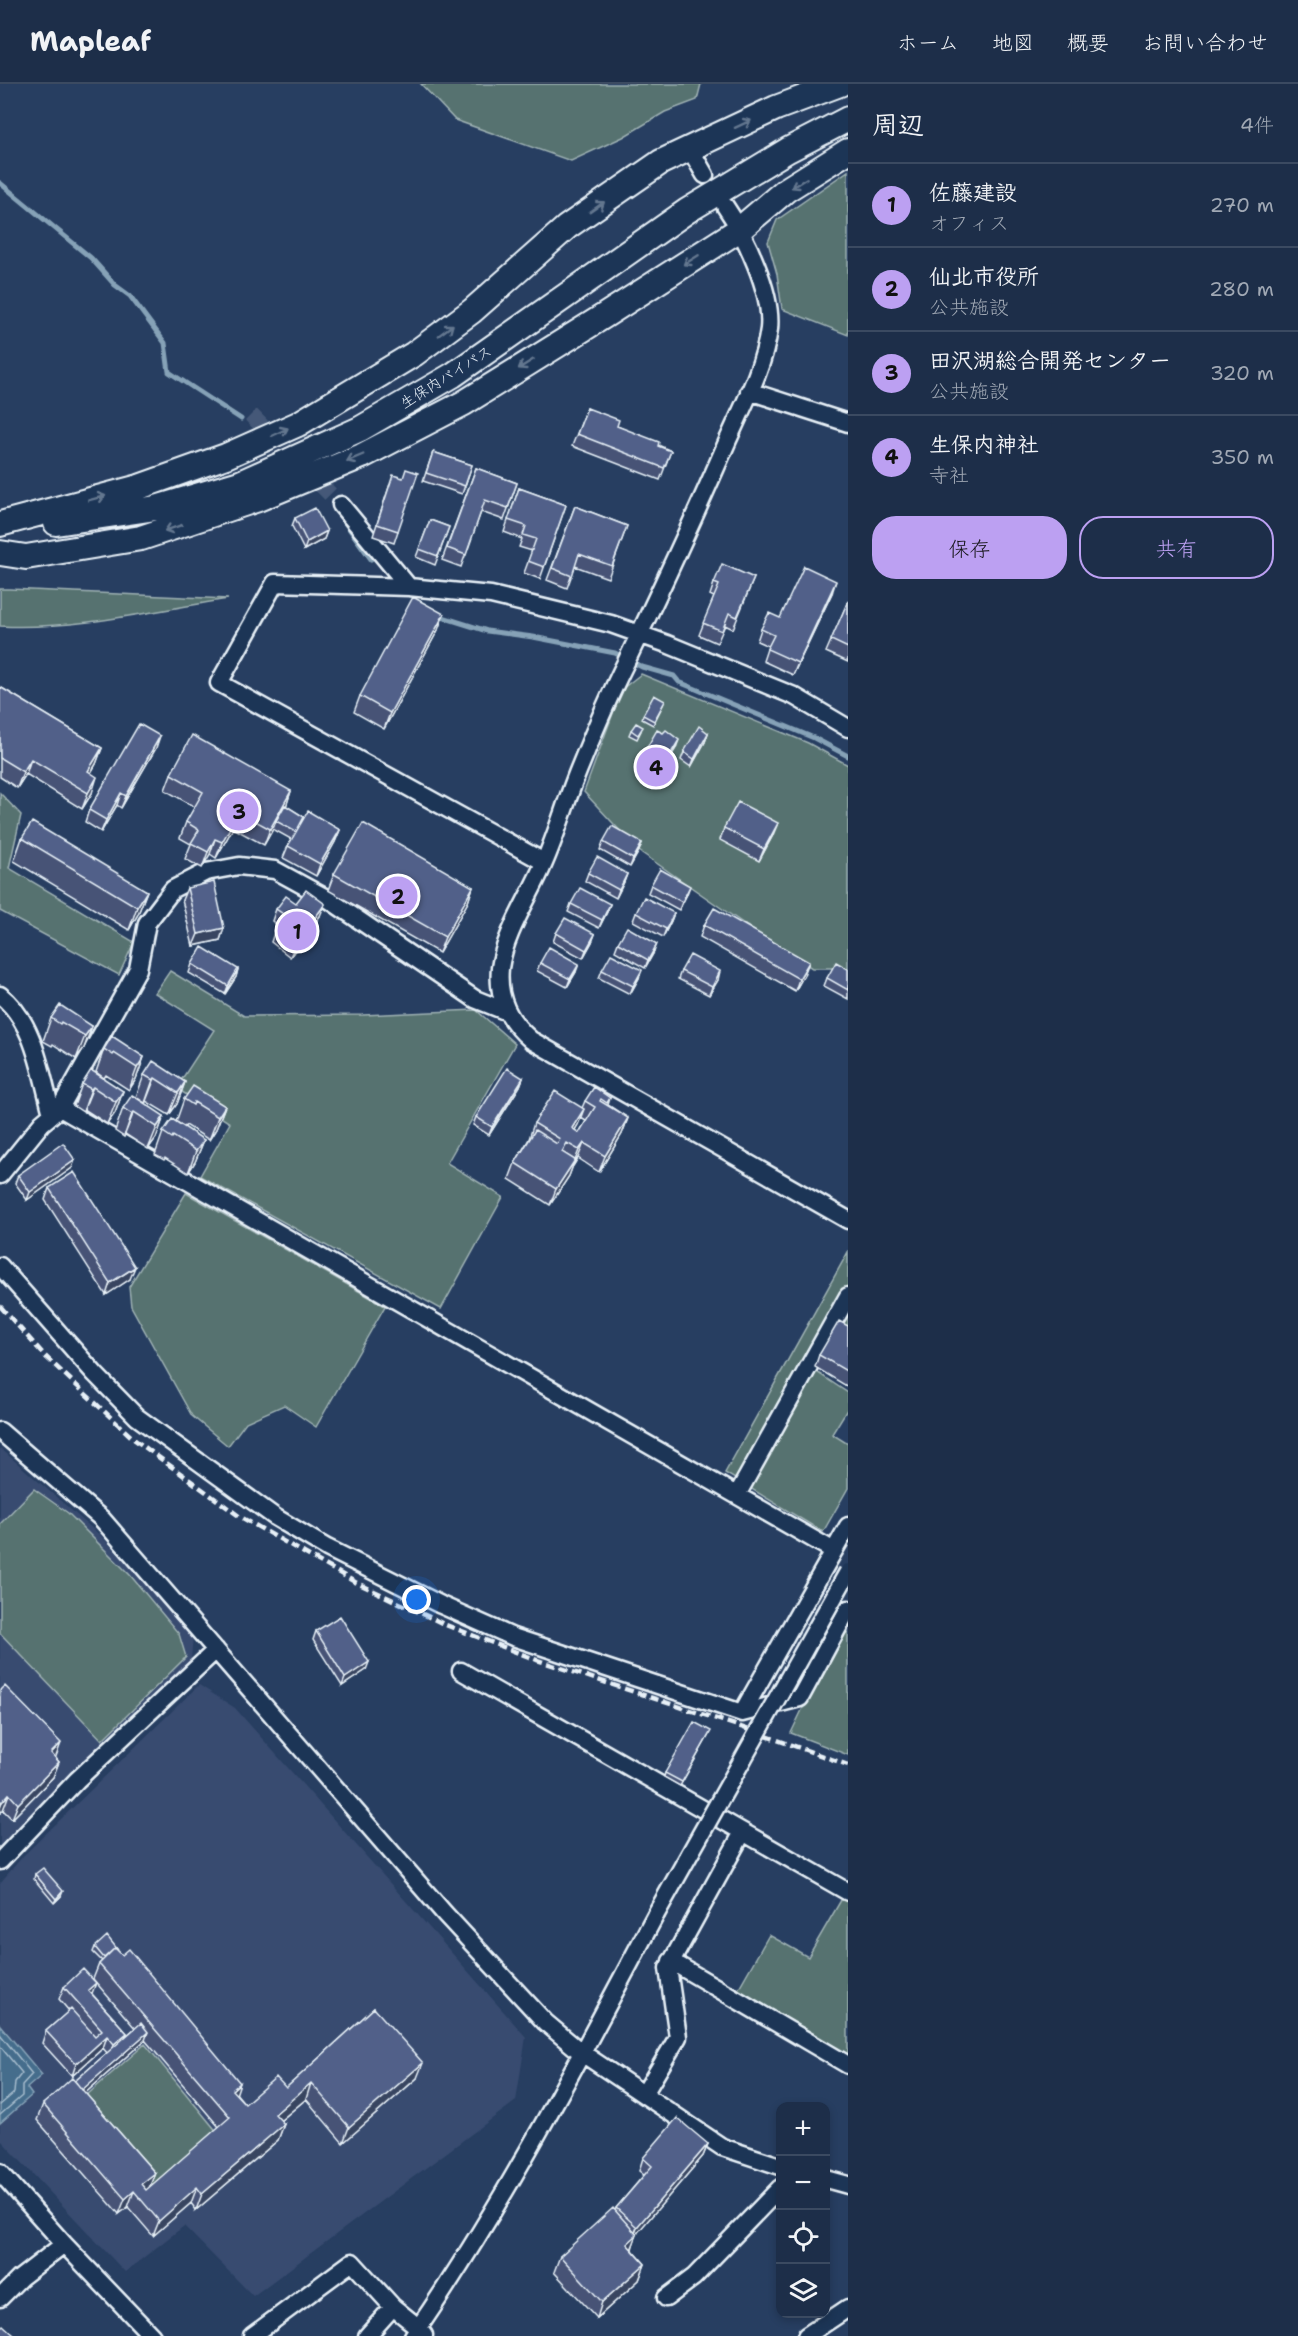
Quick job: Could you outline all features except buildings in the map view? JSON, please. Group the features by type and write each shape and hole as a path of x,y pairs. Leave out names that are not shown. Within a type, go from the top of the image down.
{"highway":[{"path":"0,524 139,487 226,456 298,424 414,354 472,311 567,227 661,162 776,108 840,84"},
{"name":"生保内バイパス","path":"0,532 156,508 240,483 360,429 453,375 687,211 788,150 848,119"},
{"path":"0,553 26,556 141,538 258,499 362,456 464,403 740,229 786,190 848,151"}],"street":[{"path":"690,149 705,175"},
{"path":"725,206 740,229 768,298 769,327 764,356 694,518 581,764 544,862 510,936 500,968 501,993 505,1011 515,1026 531,1040 848,1220"},
{"path":"749,391 848,423"},
{"path":"341,505 409,586"},
{"path":"544,862 219,683 275,583 409,586 490,596 611,624 794,696 848,728"},
{"path":"0,1176 42,1123 56,1111 138,969 147,924 173,889 206,872 239,866 275,870 328,899 474,999 505,1011"},
{"path":"0,995 10,1003 27,1028 56,1111 834,1551"},
{"path":"0,1266 94,1374 137,1416 275,1517 327,1548 430,1600 513,1637 741,1713 800,1698 848,1609"},
{"path":"737,1495 848,1296"},
{"path":"0,1431 102,1519 445,1914 545,2022 582,2053 722,2147 776,2165"},
{"path":"741,1713 848,1526"},
{"path":"252,2336 352,2262 419,2333 512,2178 656,1914 848,1572"},
{"path":"0,1860 77,1780 216,1650"},
{"path":"461,1671 848,1892"},
{"path":"644,2094 678,2037 668,1968 743,1832"},
{"path":"671,1961 848,2066"},
{"path":"0,2172 64,2244 152,2336"},
{"path":"830,2180 848,2185"},
{"path":"666,2298 694,2277 776,2192"},
{"path":"0,2298 20,2278 64,2244"},
{"path":"367,2336 393,2307"},
{"path":"806,2336 845,2314"}],"shaded area":[{"path":"0,1448 102,1537 193,1635 191,1659 0,1849"},
{"path":"199,1685 235,1708 526,2037 516,2101 253,2296 184,2226 125,2272 0,2139 0,1883 24,1855"}],"green space":[{"path":"421,84 701,84 697,100 665,112 623,137 571,161 455,120"},
{"path":"848,171 848,335 782,309 777,274 768,242 777,220"},
{"path":"0,589 228,599 86,622 0,626"},
{"path":"641,674 808,743 848,765 848,968 812,968 773,944 639,851 584,792 622,689"},
{"path":"0,793 21,815 9,868 134,942 119,975 0,911"},
{"path":"170,971 244,1016 363,1015 476,1010 515,1044 447,1163 503,1197 441,1309 200,1176 230,1123 176,1088 214,1030 155,993"},
{"path":"186,1193 385,1306 316,1427 284,1405 246,1422 228,1446 192,1416 131,1306 129,1287"},
{"path":"848,1252 848,1328 809,1367 848,1393 848,1408 832,1434 848,1444 848,1488 823,1532 725,1473"},
{"path":"34,1489 68,1513 130,1575 179,1634 186,1657 102,1740 0,1633 0,1524"},
{"path":"848,1614 848,1755 791,1733"},
{"path":"844,1895 848,1897 848,2057 736,1993 769,1935 808,1957"},
{"path":"145,2044 218,2133 155,2187 79,2102"}],"water":[{"path":"0,2025 42,2075 27,2088 32,2095 0,2123"}],"waterway":[{"path":"0,183 91,258 115,285 130,296 165,343 169,372 241,419"},
{"path":"343,520 371,559"},
{"path":"436,615 487,631 533,637 615,653 642,667 674,676 679,682 814,738 848,756"}],"tunnel":[{"path":"251,415 341,505"}],"railway":[{"path":"0,1306 46,1357 135,1440 239,1516 355,1582 446,1625 537,1660 848,1765"}],"place":[{"name":"生保内神社","path":"656,767"},
{"name":"田沢湖総合開発センター","path":"239,811"},
{"name":"仙北市役所","path":"398,896"},
{"name":"佐藤建設","path":"297,931"}]}
